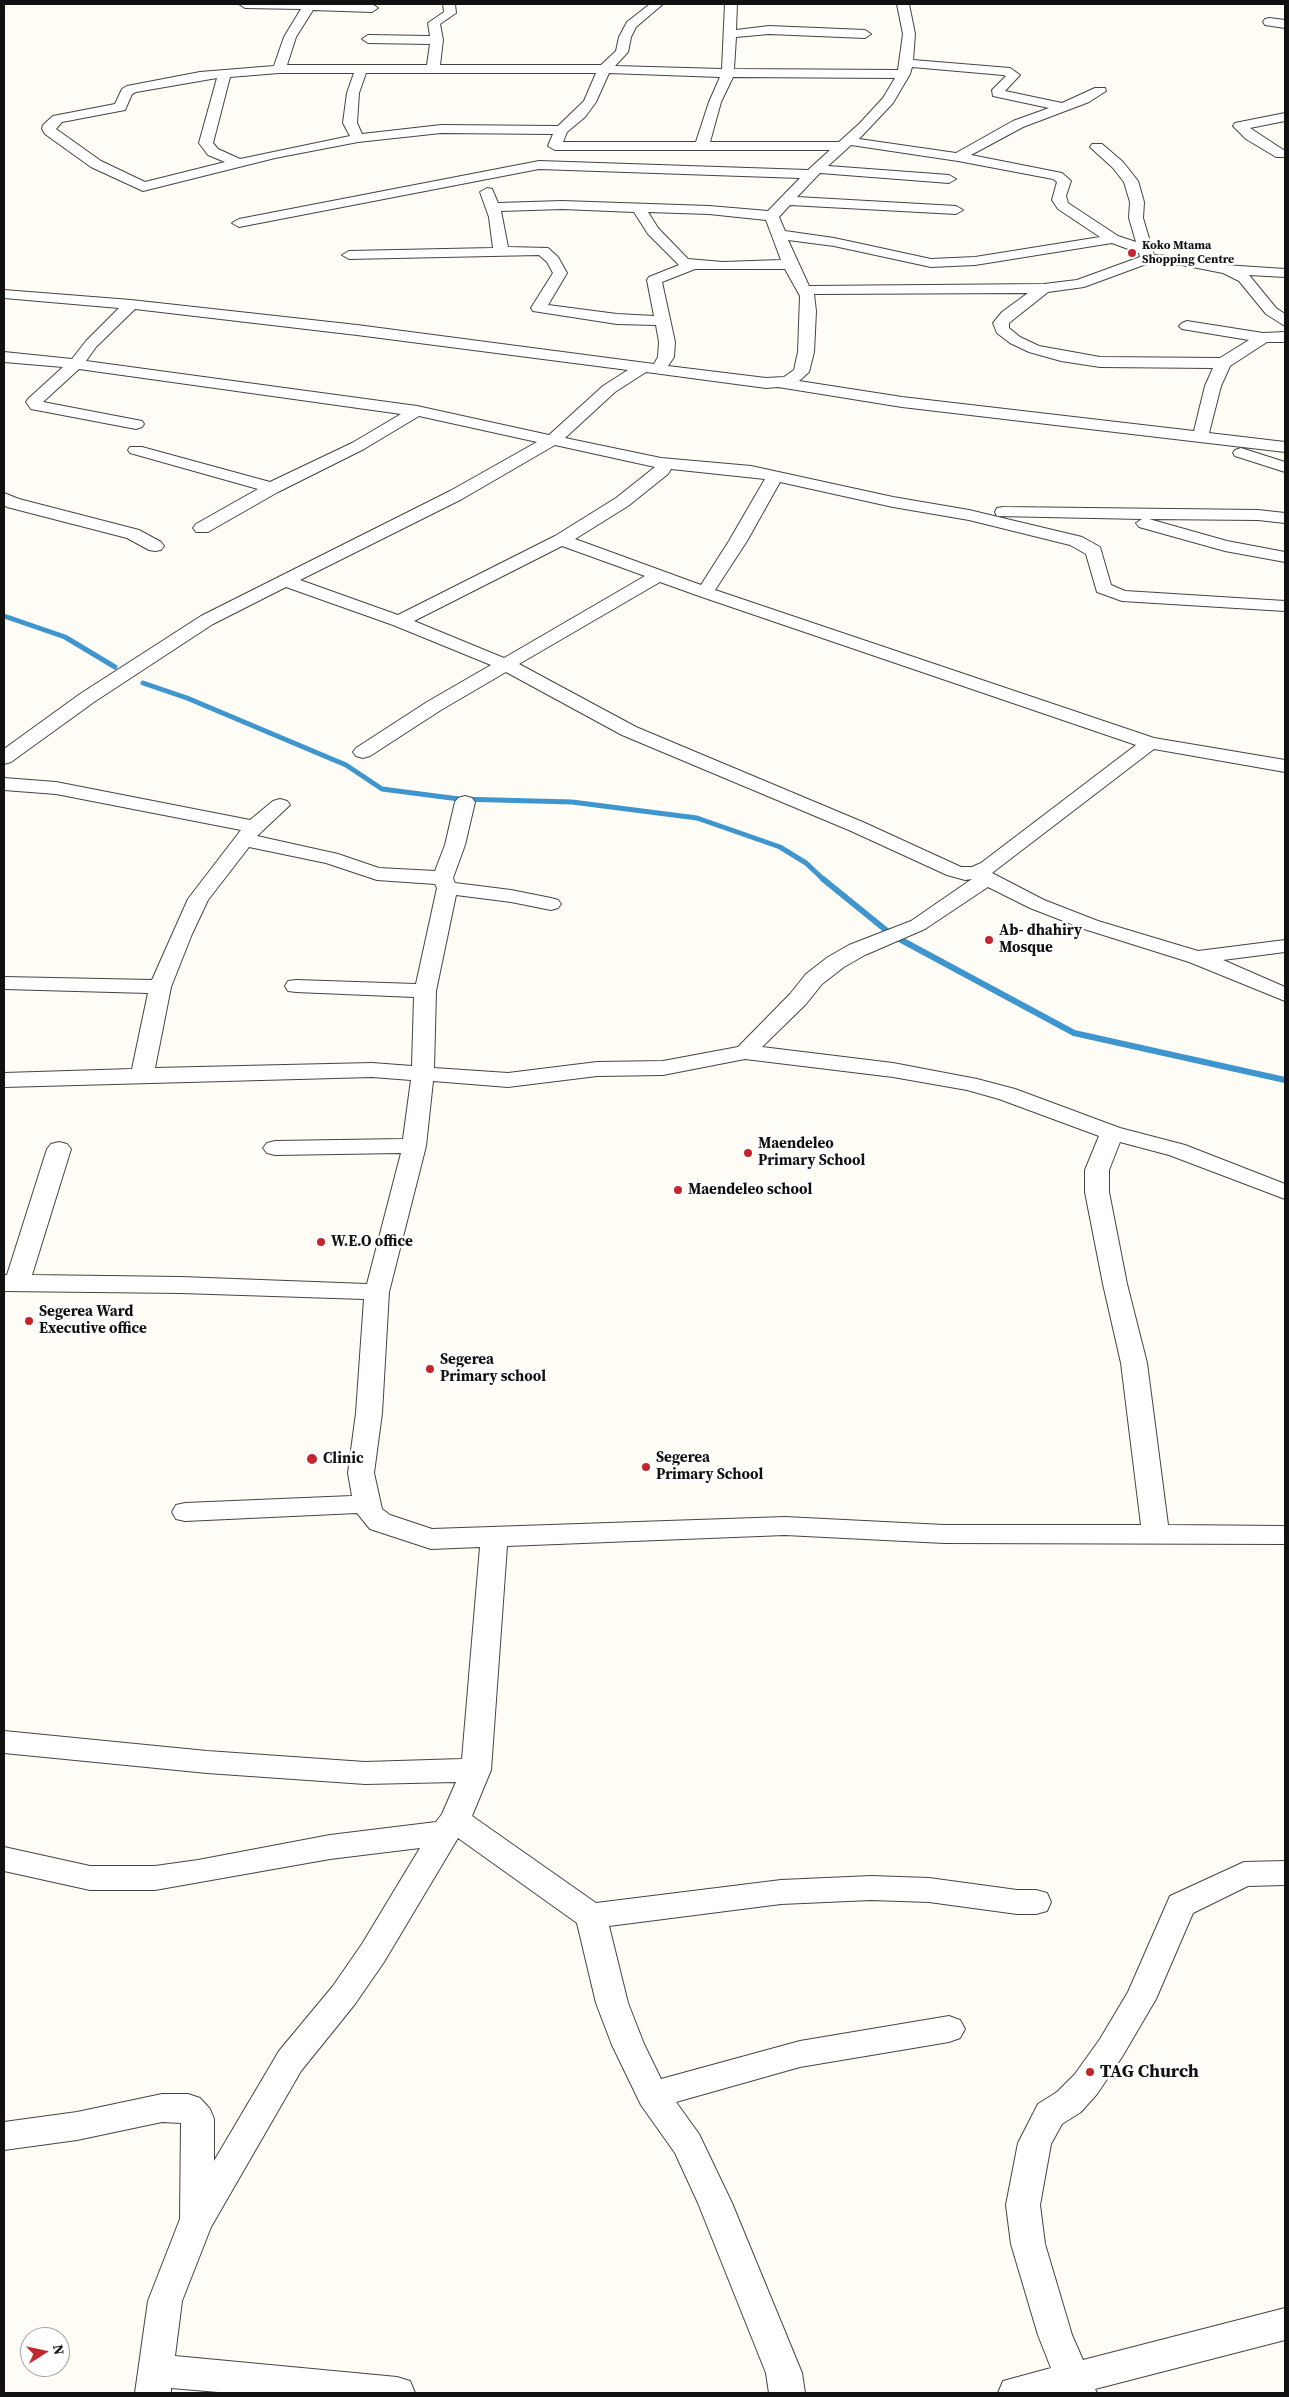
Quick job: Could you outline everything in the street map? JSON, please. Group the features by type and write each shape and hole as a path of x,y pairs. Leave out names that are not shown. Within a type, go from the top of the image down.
{"street":[{"path":"245,4 372,8"},
{"path":"433,70 437,40 434,23 450,13 450,4"},
{"path":"556,164 555,146 561,130 580,114 590,102 604,69 622,52 625,37 631,25 657,4"},
{"path":"702,145 715,102 728,73 731,4"},
{"path":"772,216 814,171 865,126 888,100 905,68 909,34 903,4"},
{"path":"279,69 290,37 309,7"},
{"path":"1269,22 1285,24"},
{"path":"731,34 769,30 865,34"},
{"path":"368,38 437,40"},
{"path":"561,130 441,129 358,138 238,162 154,185 140,186 96,164 49,130 50,125 58,119 120,106 127,92 132,89 225,74 279,69 604,69 728,73 905,68 1006,71 1014,75 998,90 998,93 1002,96 1063,107"},
{"path":"358,138 350,123 353,94 361,70"},
{"path":"225,74 206,143 213,152 238,162"},
{"path":"958,157 1018,124 1100,91"},
{"path":"1281,154 1251,136 1240,126 1285,118"},
{"path":"555,146 845,144 958,157 1057,176 1064,181 1059,200 1077,217 1146,255 1224,269 1285,273"},
{"path":"1097,147 1118,165 1131,181 1138,202 1136,218 1146,255"},
{"path":"239,223 527,167 556,164 814,171 949,179"},
{"path":"475,177 485,190 496,217 501,251"},
{"path":"785,201 956,210"},
{"path":"492,207 562,205 727,211 772,216"},
{"path":"640,208 646,222 660,240 682,262 693,265 790,264"},
{"path":"772,216 777,234 804,290 808,311 806,352 801,372 794,380 780,383"},
{"path":"777,234 820,239 931,263 975,261 1114,239"},
{"path":"349,254 543,251 554,260 559,271 559,277 538,308 617,319 662,321"},
{"path":"804,290 1044,288 1079,284 1146,255"},
{"path":"1263,272 1285,261"},
{"path":"4,758 167,644 207,620 456,495 554,439 610,390 650,369 666,357 667,342 654,280 693,265"},
{"path":"1224,269 1244,278 1271,310 1285,322"},
{"path":"1044,288 1007,315 1001,322 1002,330 1015,340 1061,356 1100,362 1223,363"},
{"path":"4,294 131,304 357,330 650,369 780,383 902,402 1009,413 1285,447"},
{"path":"131,304 91,344 76,364 37,398 35,404 81,415 136,424"},
{"path":"1187,326 1263,338 1285,337"},
{"path":"1200,438 1212,386 1223,363 1263,338"},
{"path":"4,356 76,364 417,411 662,463 735,469 775,476 893,502 969,515 1083,543 1094,551 1101,584 1113,593 1156,599 1254,602 1285,606"},
{"path":"202,528 272,488 358,446 417,411"},
{"path":"1220,440 1237,451 1285,467"},
{"path":"136,450 272,488"},
{"path":"399,621 561,540 622,502 665,466 662,463"},
{"path":"705,592 738,541 775,476"},
{"path":"4,498 13,503 133,534 155,546"},
{"path":"969,515 998,512 1258,515 1285,518"},
{"path":"1052,534 1107,524 1145,523 1225,546 1285,557"},
{"path":"561,540 658,576 1150,743 1210,755 1285,766"},
{"path":"363,752 434,706 658,576"},
{"path":"286,581 399,621 506,665 629,732 858,826 954,871 982,876 1037,904 1091,925 1197,958 1285,995"},
{"path":"745,1052 798,999 814,979 836,962 866,946 918,925 982,876 997,861 1150,743"},
{"path":"4,784 56,788 249,834 331,858 377,874 445,883 551,904"},
{"path":"466,802 445,883 425,991 423,1072 414,1146 377,1292 369,1413 362,1473 366,1502 371,1514 380,1522 431,1539 785,1526 944,1534 1285,1535"},
{"path":"142,1074 160,987 181,934 198,900 249,834 280,806"},
{"path":"1197,958 1285,946"},
{"path":"4,983 160,987"},
{"path":"296,986 425,991"},
{"path":"4,1080 142,1074 372,1070 423,1072 508,1080 597,1070 663,1068 745,1052 893,1070 969,1084 1007,1094 1112,1133 1177,1150 1285,1192"},
{"path":"1112,1133 1098,1170 1098,1192 1115,1284 1134,1363 1156,1536"},
{"path":"275,1148 414,1146"},
{"path":"59,1148 10,1283 377,1292"},
{"path":"186,1512 352,1505 366,1502"},
{"path":"396,2393 154,2382 165,2301 196,2222 290,2061 344,1995 373,1953 450,1827 476,1770 494,1538"},
{"path":"4,1742 207,1762 365,1773 476,1770"},
{"path":"4,1859 90,1878 155,1878 450,1827 591,1916 781,1892 871,1888 921,1889 1017,1902 1036,1902"},
{"path":"1076,2385 1055,2334 1028,2244 1023,2205 1035,2143 1050,2114 1069,2102 1086,2084 1111,2048 1140,1999 1160,1957 1181,1905 1244,1874 1285,1873"},
{"path":"591,1916 612,2003 628,2045 654,2096 688,2144 716,2203 784,2373 787,2393"},
{"path":"654,2096 800,2054 949,2029"},
{"path":"4,2136 77,2126 162,2108 188,2108 198,2119 196,2222"},
{"path":"1016,2393 1076,2385 1285,2324"}],"waterway":[{"path":"4,616 65,637 115,667"},
{"path":"143,683 187,698 346,765 382,789 459,799 572,802 697,818 780,847 806,863 824,880"},
{"path":"823,879 892,935 1074,1033 1285,1080"}],"place":[{"name":"Koko Mtama Shopping Centre","path":"1132,253"},
{"name":"Ab- dhahiry Mosque","path":"989,940"},
{"name":"Maendeleo Primary School","path":"748,1153"},
{"name":"Maendeleo school","path":"678,1190"},
{"name":"W.E.O office","path":"321,1242"},
{"name":"Segerea Ward Executive office","path":"29,1321"},
{"name":"Segerea Primary school","path":"430,1369"},
{"name":"Clinic","path":"312,1459"},
{"name":"Segerea Primary School","path":"646,1467"},
{"name":"TAG Church","path":"1090,2072"}]}
